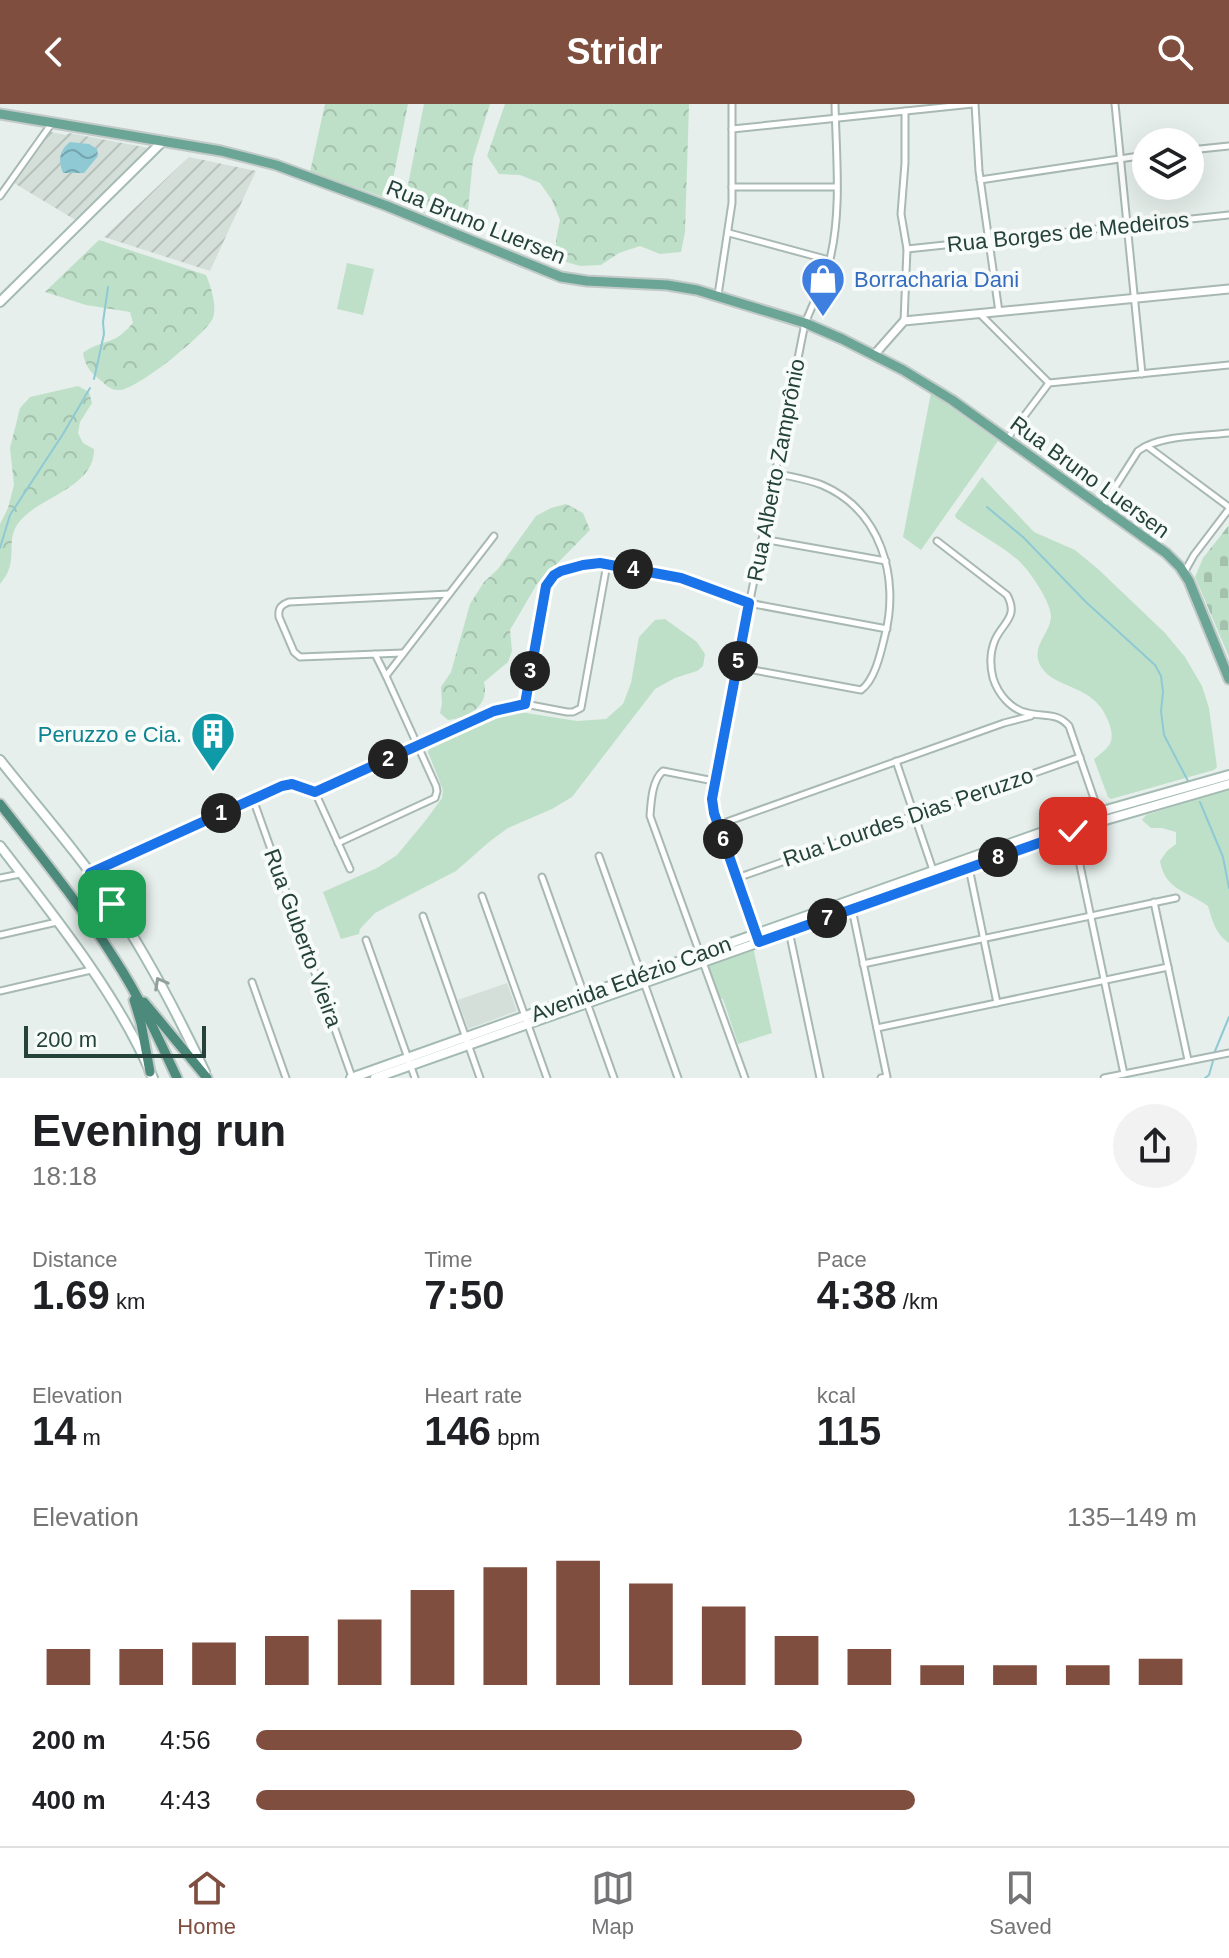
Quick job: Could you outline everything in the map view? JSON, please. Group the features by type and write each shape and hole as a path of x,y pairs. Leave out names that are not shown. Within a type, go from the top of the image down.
{"highway":[{"path":"0,804 116,960 177,1078"},
{"path":"116,960 133,997 152,1075"},
{"path":"132,987 207,1078"}],"main road":[{"name":"Rua Bruno Luersen","path":"0,114 249,157 297,171 561,277 676,286 718,295 805,323 935,388 1166,553 1184,572 1196,595 1229,679"},
{"path":"0,302 163,141"},
{"path":"0,760 90,873 147,959 207,1078"},
{"name":"Avenida Edézio Caon","path":"375,1078 467,1041 1100,817 1229,775"},
{"name":"Avenida Edézio Caon","path":"758,938 789,931 852,909 935,875 969,868 1073,831 1100,817 1229,784"},
{"path":"0,846 91,970 123,1019 152,1075"},
{"name":"Avenida Edézio Caon","path":"352,1078 410,1062"}],"street":[{"path":"718,295 729,233 732,104"},
{"name":"Rua Alberto Zamprônio","path":"758,938 718,825 713,807 714,781 805,323 829,260 835,232 835,104"},
{"path":"732,129 974,104 980,180 999,312"},
{"path":"1115,104 1142,374"},
{"path":"874,355 904,321 907,249 901,214 905,111"},
{"path":"0,196 53,122"},
{"path":"1204,149 1229,146"},
{"path":"980,180 1132,156"},
{"path":"732,187 836,187"},
{"name":"Rua Borges de Medeiros","path":"907,249 1229,215"},
{"path":"729,233 829,260"},
{"path":"904,321 1229,289"},
{"path":"980,314 1049,383"},
{"path":"1007,439 1049,383 1229,365"},
{"path":"1102,507 1138,451 1146,445 1229,433"},
{"path":"1146,445 1229,508 1184,572"},
{"path":"737,667 861,690 868,684 874,670 887,629 891,589 881,544 872,528 839,494 823,485 775,473"},
{"path":"386,676 494,536"},
{"path":"762,539 886,561"},
{"path":"937,541 1002,590 1011,601 1011,614 995,641 991,666 996,685 1016,708 1027,713 1054,715 1065,721 1072,732 1100,817"},
{"path":"525,704 544,594 549,581 567,569 592,563 691,580 749,603 887,629"},
{"path":"315,792 494,711 525,704 567,712 577,710 582,704 607,564"},
{"path":"404,653 302,658 297,656 279,617 280,607 289,602 449,594"},
{"path":"338,843 435,798 437,791 375,654"},
{"path":"1004,723 1016,708"},
{"path":"718,825 1036,714"},
{"name":"Rua Lourdes Dias Peruzzo","path":"737,878 1080,757"},
{"path":"896,761 935,875"},
{"path":"714,781 663,771 657,776 650,810 651,822 745,1078"},
{"path":"90,873 286,784 315,792 350,869"},
{"name":"Rua Guberto Vieira","path":"253,799 352,1078"},
{"path":"1073,831 1124,1074"},
{"path":"599,856 678,1078"},
{"path":"969,868 997,1003"},
{"path":"0,878 21,873"},
{"path":"542,877 614,1078"},
{"path":"482,896 547,1078"},
{"path":"863,964 1176,898"},
{"path":"1154,902 1188,1060"},
{"path":"852,909 887,1077 881,1078"},
{"path":"423,916 480,1078"},
{"path":"0,935 58,922"},
{"path":"789,931 820,1078"},
{"path":"366,940 415,1078"},
{"path":"877,1028 1168,967"},
{"path":"0,991 91,970"},
{"path":"252,982 286,1078"},
{"path":"1104,1078 1229,1053"}],"shaded area":[{"path":"51,132 149,148 77,221 14,183"},
{"path":"189,157 256,171 210,271 104,237"},
{"path":"507,983 517,1011 468,1029 458,1000"}],"green space":[{"path":"325,104 408,104 389,199 310,172"},
{"path":"424,104 490,104 473,159 466,230 404,205"},
{"path":"505,104 689,104 685,232 681,252 660,254 640,246 619,253 601,265 580,266 556,259 560,220 552,200 540,183 520,175 499,174 487,156"},
{"path":"99,240 206,275 214,302 213,318 198,336 141,381 120,390 114,390 93,374 83,353 123,333 133,323 130,312 86,305 45,292"},
{"path":"347,263 374,269 363,315 337,309"},
{"path":"78,386 89,392 92,403 80,422 78,433 83,443 94,449 92,463 75,483 37,507 17,525 9,568 0,584 0,524 14,485 10,448 20,408 30,397"},
{"path":"931,393 998,441 921,550 903,537"},
{"path":"982,477 1034,532 1075,550 1098,569 1165,633 1185,657 1202,686 1209,708 1217,767 1214,770 1111,799 1108,797 1094,759 1111,740 1111,730 1103,710 1085,693 1055,679 1040,665 1039,646 1051,618 1044,596 1018,560 956,518 955,515"},
{"path":"566,504 583,513 590,530 537,584 510,630 512,651 508,662 484,682 481,704 470,713 448,720 440,713 441,687 451,672 470,604 536,516"},
{"path":"1229,525 1229,657 1195,577 1203,558"},
{"path":"665,619 697,642 705,654 703,666 655,689 572,797 508,828 456,871 375,913 359,934 341,939 323,892 377,868 397,855 426,820 442,798 443,790 428,752 430,746 504,712 577,721 606,719 623,704 631,683 639,637 655,620"},
{"path":"1229,789 1229,943 1218,931 1208,906 1178,889 1163,871 1160,861 1176,844 1176,832 1151,828 1142,820 1146,815"},
{"path":"753,947 772,1033 738,1044 707,963"}],"water":[{"path":"70,142 89,144 97,149 98,156 84,173 63,173 60,156"}],"waterway":[{"path":"94,379 104,334 108,287"},
{"path":"0,548 10,515 90,388"},
{"path":"987,507 1023,537 1086,602 1155,665 1161,676 1164,735 1188,781"},
{"path":"1200,802 1223,857 1229,888"},
{"path":"1215,1051 1229,1017"},
{"path":"1205,1078 1213,1061"}],"place":[{"name":"Borracharia Dani","path":"823,318"},
{"name":"Peruzzo e Cia.","path":"213,773"}],"route":[{"path":"112,904 90,873 286,784 315,792 494,711 525,704 546,586 561,571 592,563 681,578 749,603 712,799 714,813 759,942 1073,831"}]}
